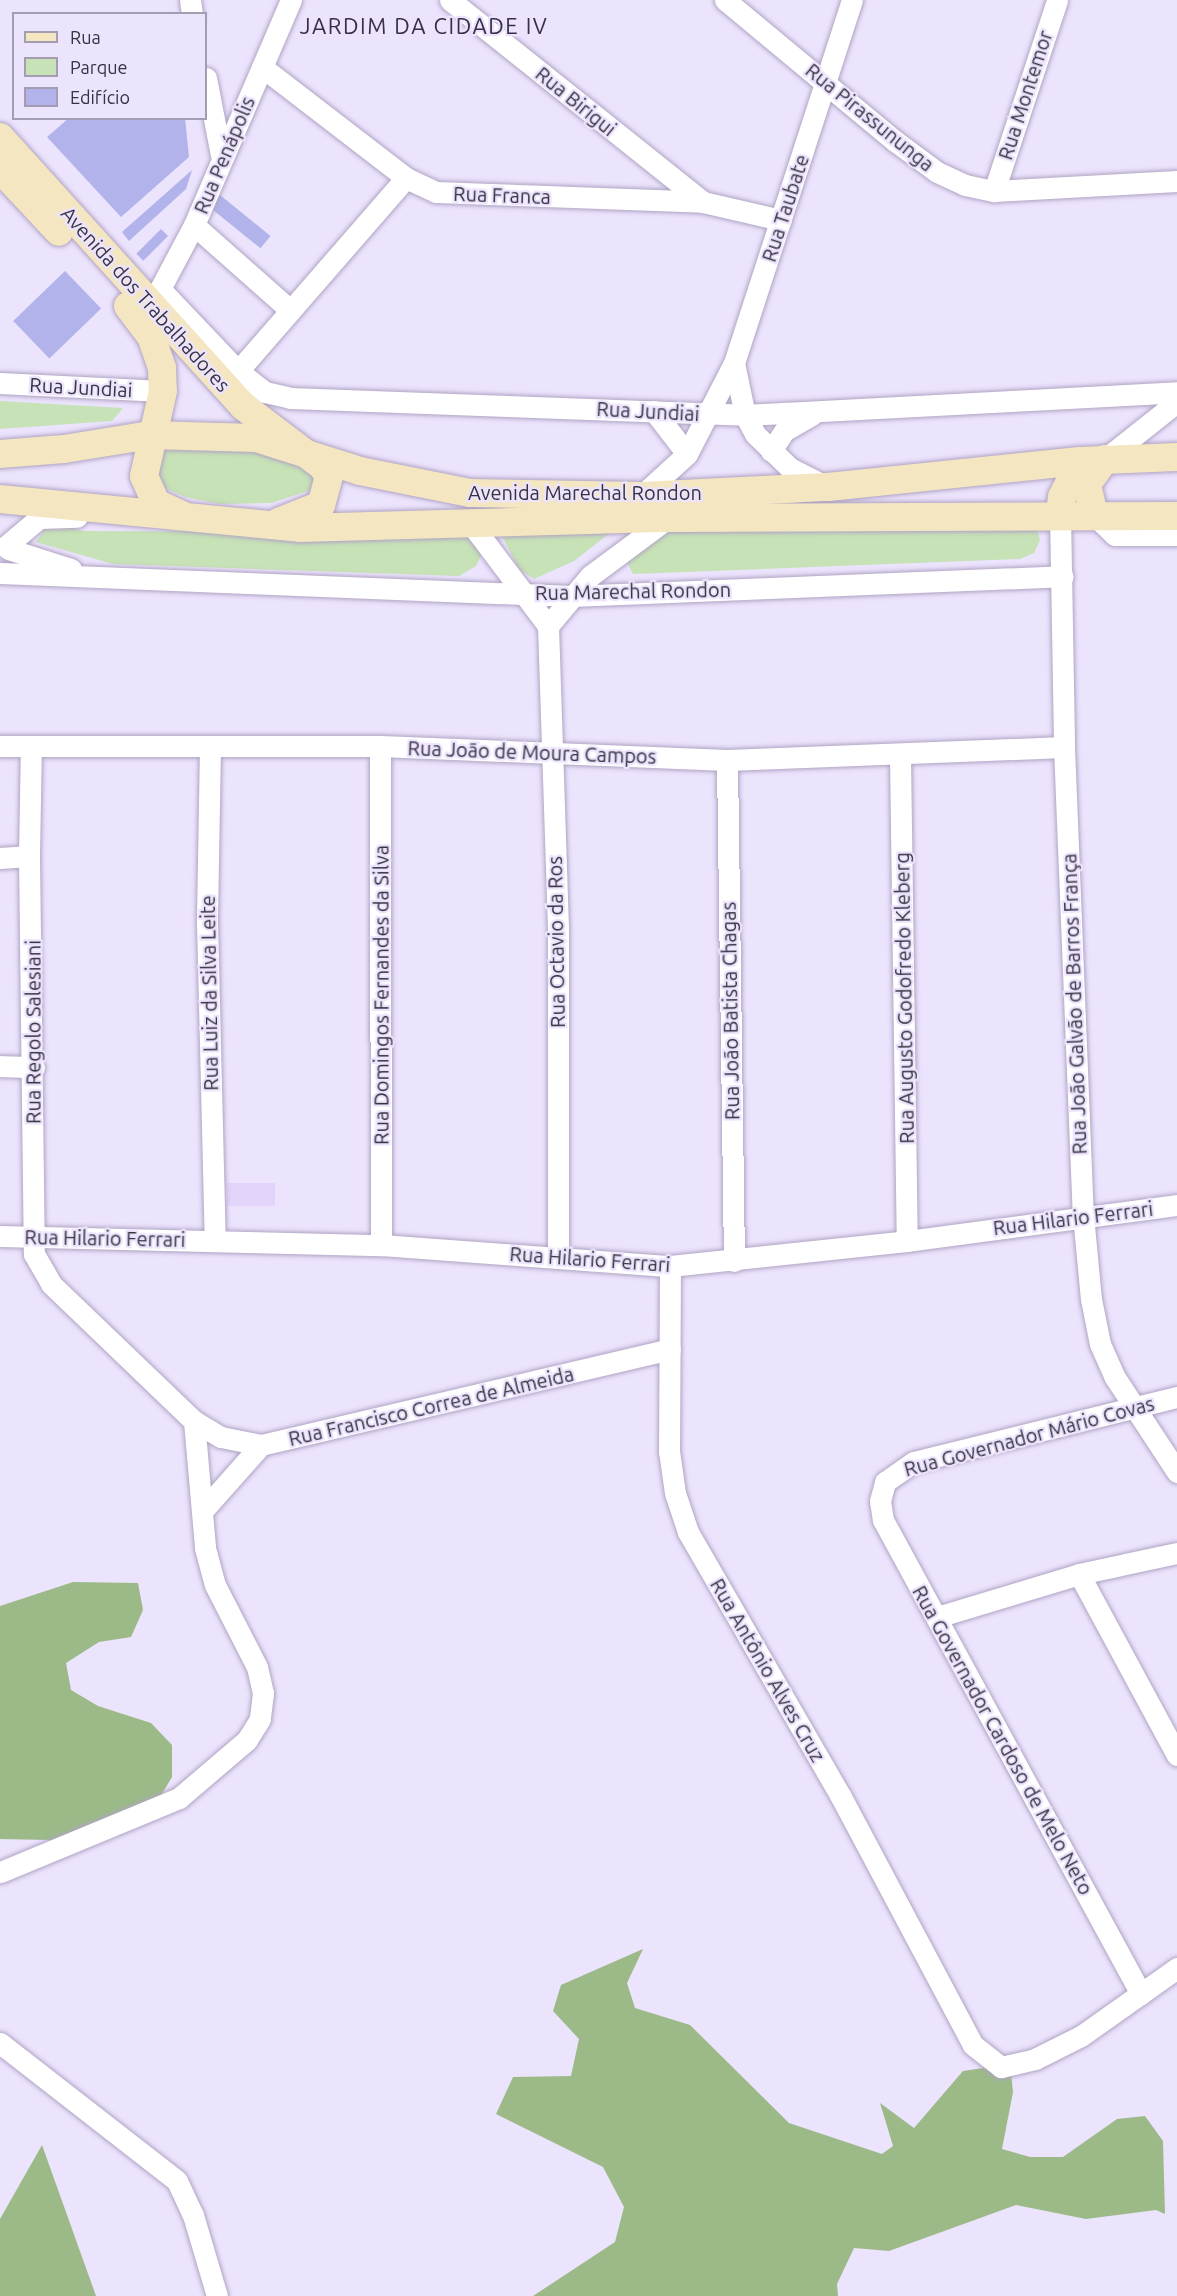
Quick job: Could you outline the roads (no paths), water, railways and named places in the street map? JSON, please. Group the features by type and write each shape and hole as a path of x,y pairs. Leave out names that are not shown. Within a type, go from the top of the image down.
{"main road":[{"name":"Avenida dos Trabalhadores","path":"0,137 156,298 260,422 302,451"},
{"name":"Avenida dos Trabalhadores","path":"0,169 152,336 163,391 150,435 144,467 148,491 156,502 190,519"},
{"name":"Avenida Marechal Rondon","path":"0,454 150,435 256,438 360,471 470,493 641,496 828,487 1092,460 1177,457"},
{"path":"268,525 307,513 326,498 329,476 302,451"},
{"path":"1060,513 1062,497 1092,460"},
{"path":"1092,460 1087,484 1094,515"},
{"name":"Avenida Marechal Rondon","path":"0,499 190,519 336,528 469,521 668,518 1060,513 1177,516"}],"street":[{"name":"Rua Penápolis","path":"156,298 194,225 221,155 291,0"},
{"name":"Rua Birigui","path":"450,0 703,202"},
{"name":"Rua Pirassununga","path":"725,0 937,172 993,191 1177,182"},
{"name":"Rua Taubate","path":"641,496 687,454 711,414 734,363 828,82 852,0"},
{"name":"Rua Montemor","path":"993,191 1057,0"},
{"name":"Rua Franca","path":"262,67 406,178 436,192 703,202 781,220"},
{"path":"207,83 221,155"},
{"path":"238,372 289,309 406,178"},
{"path":"194,225 289,309"},
{"name":"Rua Jundiai","path":"156,298 238,372 265,392 290,398 745,415 1177,392"},
{"path":"734,363 745,415 771,451 790,468 828,487"},
{"name":"Rua Jundiai","path":"0,383 163,391"},
{"path":"1092,460 1177,402"},
{"path":"654,411 687,454"},
{"path":"771,451 793,423 820,412"},
{"path":"5,545 39,518 131,513"},
{"name":"Rua João Galvão de Barros França","path":"1060,513 1063,576 1064,747 1083,1215 1100,1344 1135,1408 1177,1472"},
{"path":"1094,515 1115,535 1177,535"},
{"path":"469,521 526,593 548,626 571,596 619,555 668,518"},
{"path":"0,572 8,561 5,545"},
{"path":"5,545 94,576"},
{"path":"619,555 616,571 623,582 644,593"},
{"path":"0,572 94,576"},
{"name":"Rua Marechal Rondon","path":"94,576 571,596 1063,576"},
{"name":"Rua Octavio da Ros","path":"548,626 549,752 558,928 558,1257"},
{"name":"Rua João de Moura Campos","path":"0,746 380,746 727,760 900,756 1064,747"},
{"name":"Rua Regolo Salesiani","path":"31,746 29,856 34,1067 32,1237 34,1254 51,1284 194,1421"},
{"name":"Rua Luiz da Silva Leite","path":"210,746 207,922 215,1241"},
{"name":"Rua Domingos Fernandes da Silva","path":"380,746 381,1245"},
{"name":"Rua Augusto Godofredo Kleberg","path":"900,756 907,1241"},
{"name":"Rua João Batista Chagas","path":"727,760 734,1261"},
{"path":"0,858 29,856"},
{"path":"0,1066 34,1067"},
{"name":"Rua Hilario Ferrari","path":"0,1236 381,1245 670,1266 907,1241 1083,1215 1177,1205"},
{"name":"Rua Antônio Alves Cruz","path":"670,1266 669,1450 675,1493 688,1532 840,1795 973,2045 990,2061 1012,2067 1081,2036 1141,1994"},
{"name":"Rua Francisco Correa de Almeida","path":"194,1421 221,1437 261,1445 670,1349"},
{"name":"Rua Governador Mário Covas","path":"885,1482 914,1462 1177,1397"},
{"path":"0,1872 179,1798 246,1740 260,1719 263,1693 257,1667 215,1585 206,1548 205,1508 194,1421"},
{"path":"205,1508 261,1445"},
{"name":"Rua Governador Cardoso de Melo Neto","path":"885,1482 880,1501 883,1520 1141,1994"},
{"path":"937,1617 1079,1574 1177,1553"},
{"path":"1079,1574 1177,1755"},
{"path":"1141,1994 1177,1968"},
{"path":"0,2043 177,2181 193,2215 217,2296"}],"district":[{"name":"JARDIM DA CIDADE IV","path":"424,26"}]}
